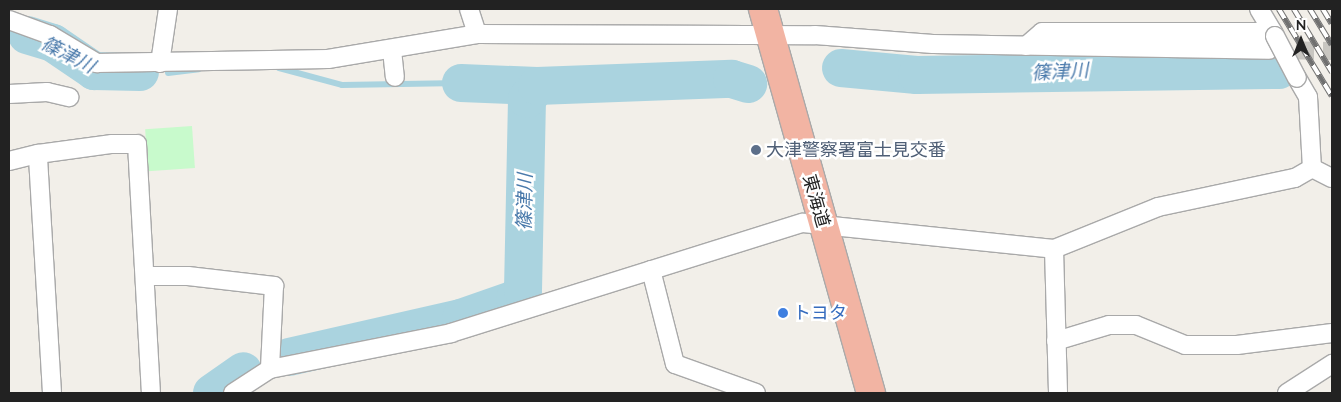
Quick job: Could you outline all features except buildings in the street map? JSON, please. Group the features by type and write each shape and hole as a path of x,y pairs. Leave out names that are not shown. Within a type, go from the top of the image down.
{"highway":[{"name":"東海道","path":"763,9 870,393"}],"street":[{"path":"160,63 168,9"},
{"path":"469,9 477,34"},
{"path":"1259,9 1272,39 1308,98 1312,168"},
{"path":"9,20 50,35 97,63 160,63 223,58 328,59 392,50 477,34 770,35 1026,46 1272,39"},
{"path":"392,50 395,77"},
{"path":"9,94 46,92 69,97"},
{"path":"9,161 38,154 137,144 151,393"},
{"path":"38,154 52,393"},
{"path":"1312,168 1332,178"},
{"path":"233,393 270,369 451,333 803,223 823,223 1054,249 1158,207 1295,178 1312,168"},
{"path":"1054,249 1058,393"},
{"path":"651,270 675,364 756,393"},
{"path":"145,276 188,276 274,286 270,369"},
{"path":"1056,341 1109,325 1136,325 1185,345 1237,345 1332,334"},
{"path":"1288,393 1332,364"}],"green space":[{"path":"192,126 195,168 148,171 145,129"}],"waterway":[{"name":"篠津川","path":"27,35 53,43 94,71 140,72"},
{"path":"279,68 342,85 461,83"},
{"name":"篠津川","path":"841,68 917,75 1279,70"},
{"path":"168,73 199,69"},
{"name":"篠津川","path":"289,357 461,318 515,299 523,290 527,99 537,86 732,79 748,84"},
{"path":"461,83 537,86"},
{"name":"篠津川","path":"212,393 243,371"}],"tunnel":[{"path":"1269,50 1332,51"}],"railway":[{"path":"1279,9 1332,96"},
{"path":"1294,9 1332,72"},
{"path":"1310,9 1332,45"},
{"path":"1323,9 1332,24"}],"place":[{"name":"大津警察署富士見交番","path":"756,150"},
{"name":"トヨタ","path":"783,313"}]}
